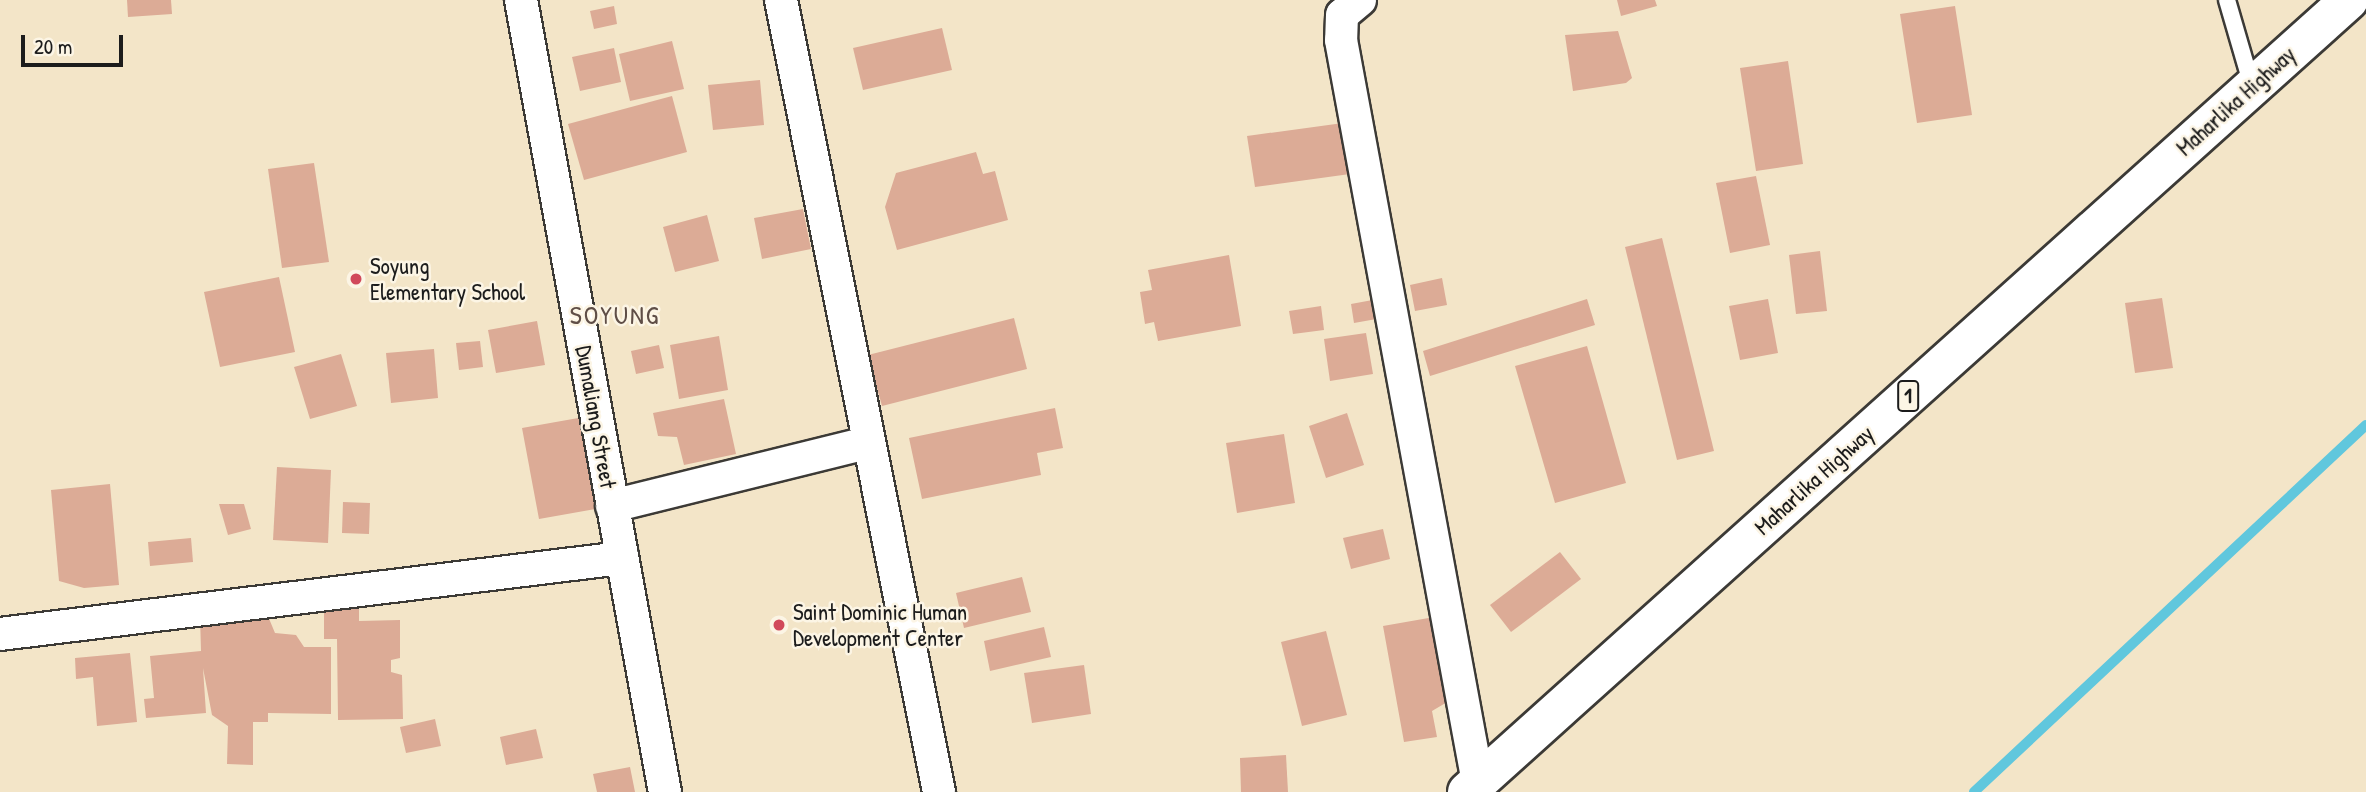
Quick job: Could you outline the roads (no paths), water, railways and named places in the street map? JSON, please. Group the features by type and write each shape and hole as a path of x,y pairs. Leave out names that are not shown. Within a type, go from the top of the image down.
{"highway":[{"name":"Maharlika Highway","path":"1473,788 2349,0"}],"street":[{"name":"Dumaliang Street","path":"521,0 665,792"},
{"path":"781,0 867,443 895,561 939,792"},
{"path":"1360,0 1342,15 1341,40 1473,788"},
{"path":"612,506 867,443"},
{"path":"0,634 622,558"}],"lane":[{"path":"2227,0 2252,86"}],"waterway":[{"path":"1974,792 2366,425"}],"place":[{"name":"Soyung Elementary School","path":"356,279"},
{"name":"Saint Dominic Human Development Center","path":"779,625"}],"district":[{"name":"SOYUNG","path":"615,315"}]}
